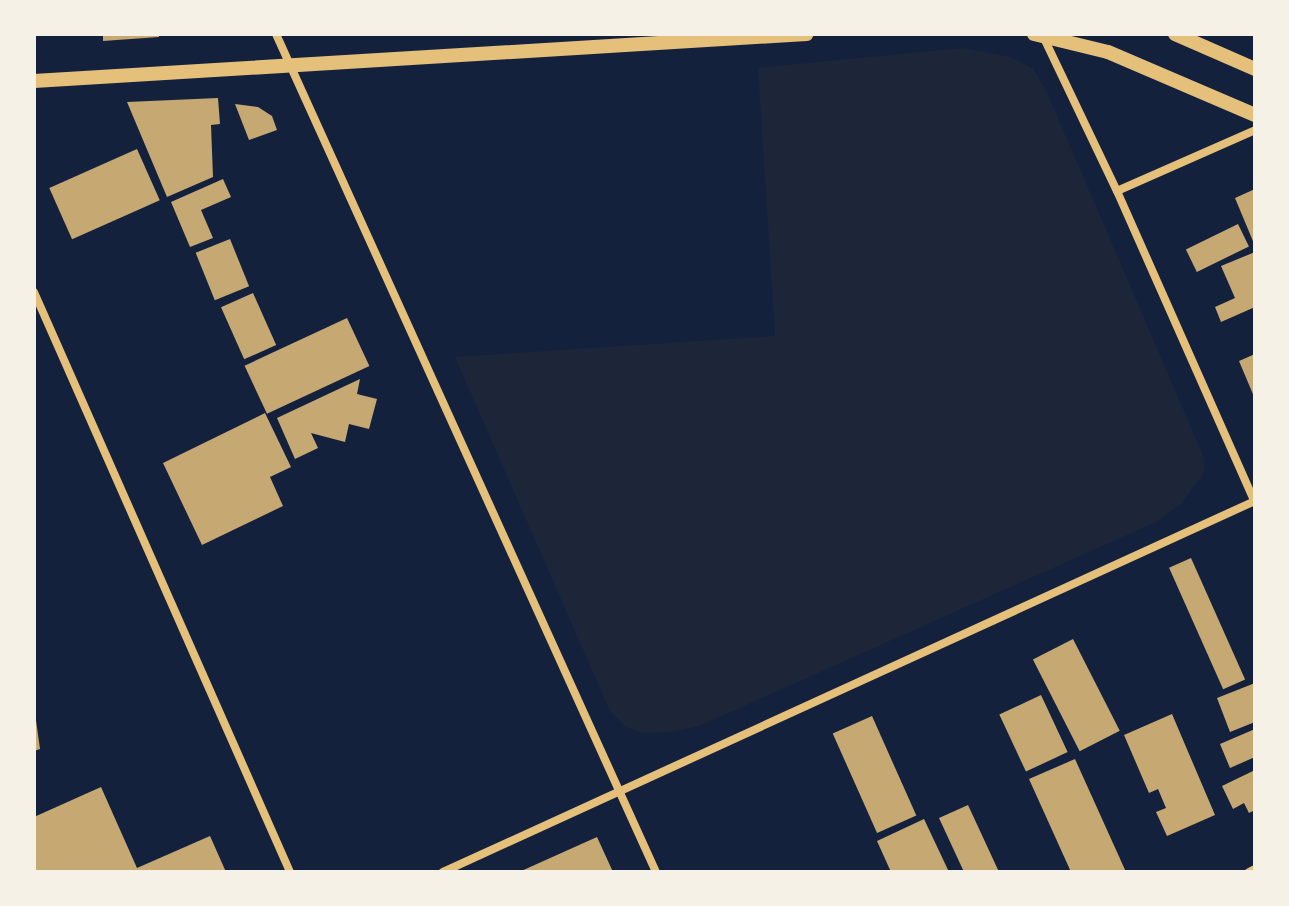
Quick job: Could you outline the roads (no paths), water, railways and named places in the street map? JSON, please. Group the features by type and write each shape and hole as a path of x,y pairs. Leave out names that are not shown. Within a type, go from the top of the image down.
{"street":[{"path":"276,34 656,872"},
{"path":"34,81 807,34"},
{"path":"1175,34 1255,69"},
{"path":"1039,35 1108,52 1255,115"},
{"path":"443,872 1255,502 1117,191 1039,35"},
{"path":"1117,191 1255,130"},
{"path":"34,292 290,872"},
{"path":"1249,872 1255,869"}]}
